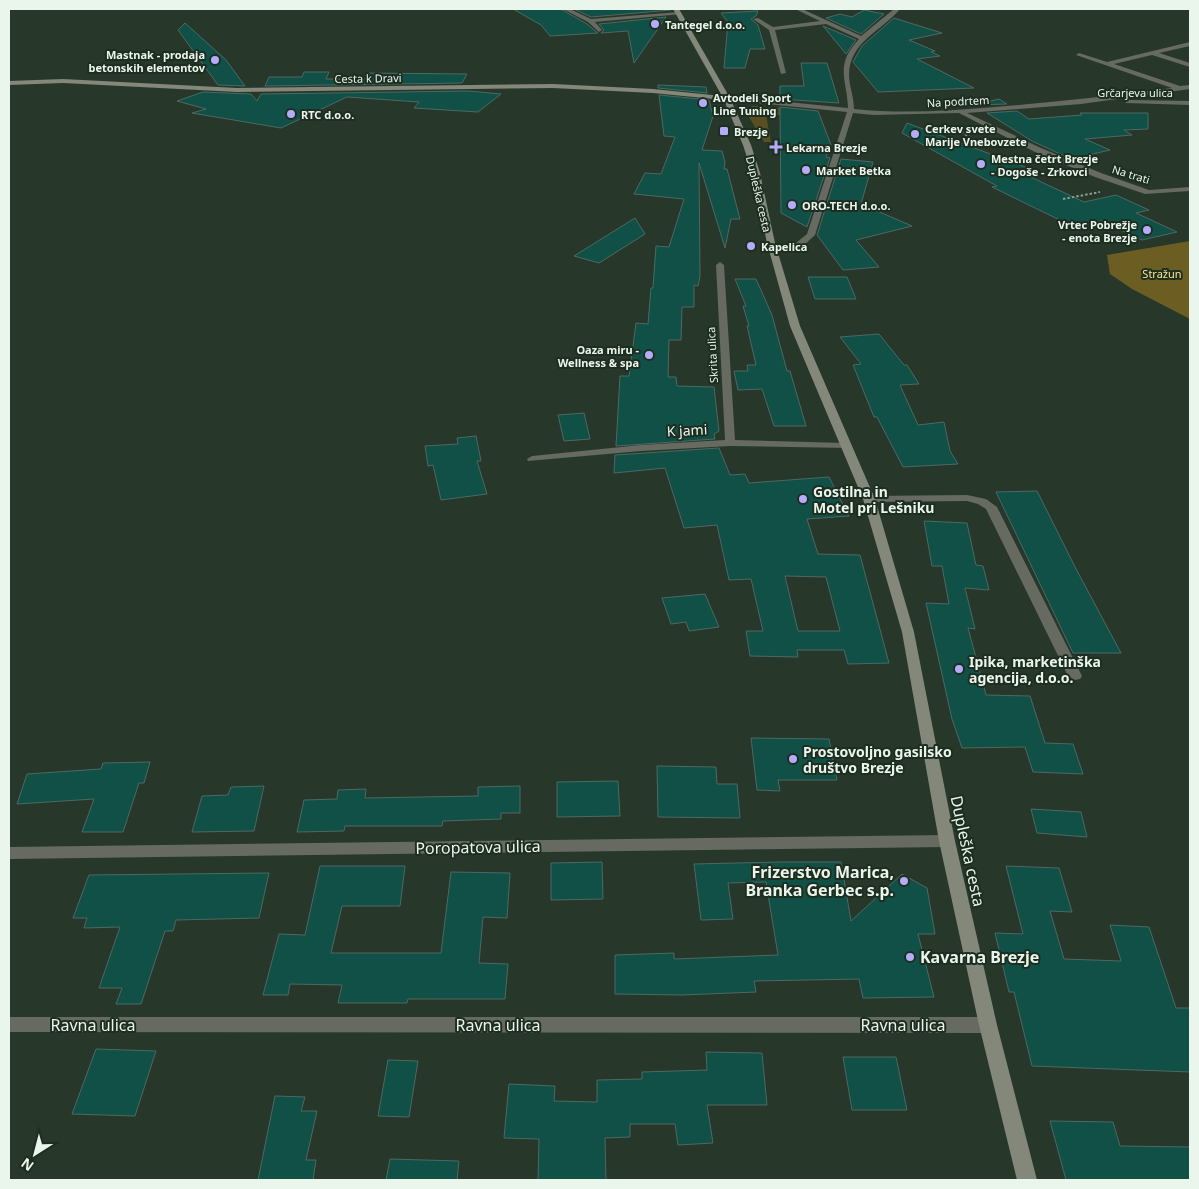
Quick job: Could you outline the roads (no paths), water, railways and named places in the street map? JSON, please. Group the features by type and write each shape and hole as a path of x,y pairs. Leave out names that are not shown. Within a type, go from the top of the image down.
{"street":[{"path":"566,9 590,21 600,30"},
{"path":"798,9 861,38"},
{"path":"774,251 799,245 811,235 851,110 850,92 846,77 847,58 861,38 897,9"},
{"path":"590,21 678,12"},
{"name":"Dupleška cesta","path":"678,12 726,98 747,145 795,326 869,499 908,632 947,841 988,1025 1027,1180"},
{"path":"756,19 772,29 829,22"},
{"path":"772,29 783,73"},
{"path":"1107,64 1190,44"},
{"path":"1152,53 1190,65"},
{"path":"1079,54 1182,88"},
{"name":"Cesta k Dravi","path":"9,83 63,81 237,90 553,86 653,91 726,98"},
{"name":"Na podrtem","path":"726,98 887,114 960,112 1080,102 1190,87"},
{"name":"Grčarjeva ulica","path":"1080,102 1190,103"},
{"name":"Na trati","path":"960,112 1042,152 1106,178 1148,192 1190,190"},
{"name":"Skrita ulica","path":"720,265 730,443"},
{"name":"K jami","path":"532,459 641,448 730,443 845,446"},
{"path":"869,499 967,498 982,501 991,507 1075,676"},
{"name":"Poropatova ulica","path":"9,853 947,841"},
{"name":"Ravna ulica","path":"9,1025 988,1025"}],"place":[{"name":"Tantegel d.o.o.","path":"655,24"},
{"name":"Mastnak - prodaja betonskih elementov","path":"215,60"},
{"name":"Avtodeli Sport Line Tuning","path":"703,103"},
{"name":"RTC d.o.o.","path":"291,114"},
{"name":"Brezje","path":"724,131"},
{"name":"Cerkev svete Marije Vnebovzete","path":"915,134"},
{"name":"Lekarna Brezje","path":"776,147"},
{"name":"Mestna četrt Brezje - Dogoše - Zrkovci","path":"981,164"},
{"name":"Market Betka","path":"806,170"},
{"name":"ORO-TECH d.o.o.","path":"792,205"},
{"name":"Vrtec Pobrežje - enota Brezje","path":"1147,230"},
{"name":"Kapelica","path":"751,246"},
{"name":"Oaza miru - Wellness & spa","path":"649,355"},
{"name":"Gostilna in Motel pri Lešniku","path":"803,499"},
{"name":"Ipika, marketinška agencija, d.o.o.","path":"959,669"},
{"name":"Prostovoljno gasilsko društvo Brezje","path":"793,759"},
{"name":"Frizerstvo Marica, Branka Gerbec s.p.","path":"904,881"},
{"name":"Kavarna Brezje","path":"910,957"}],"park label":[{"name":"Stražun","path":"1162,273"}]}
